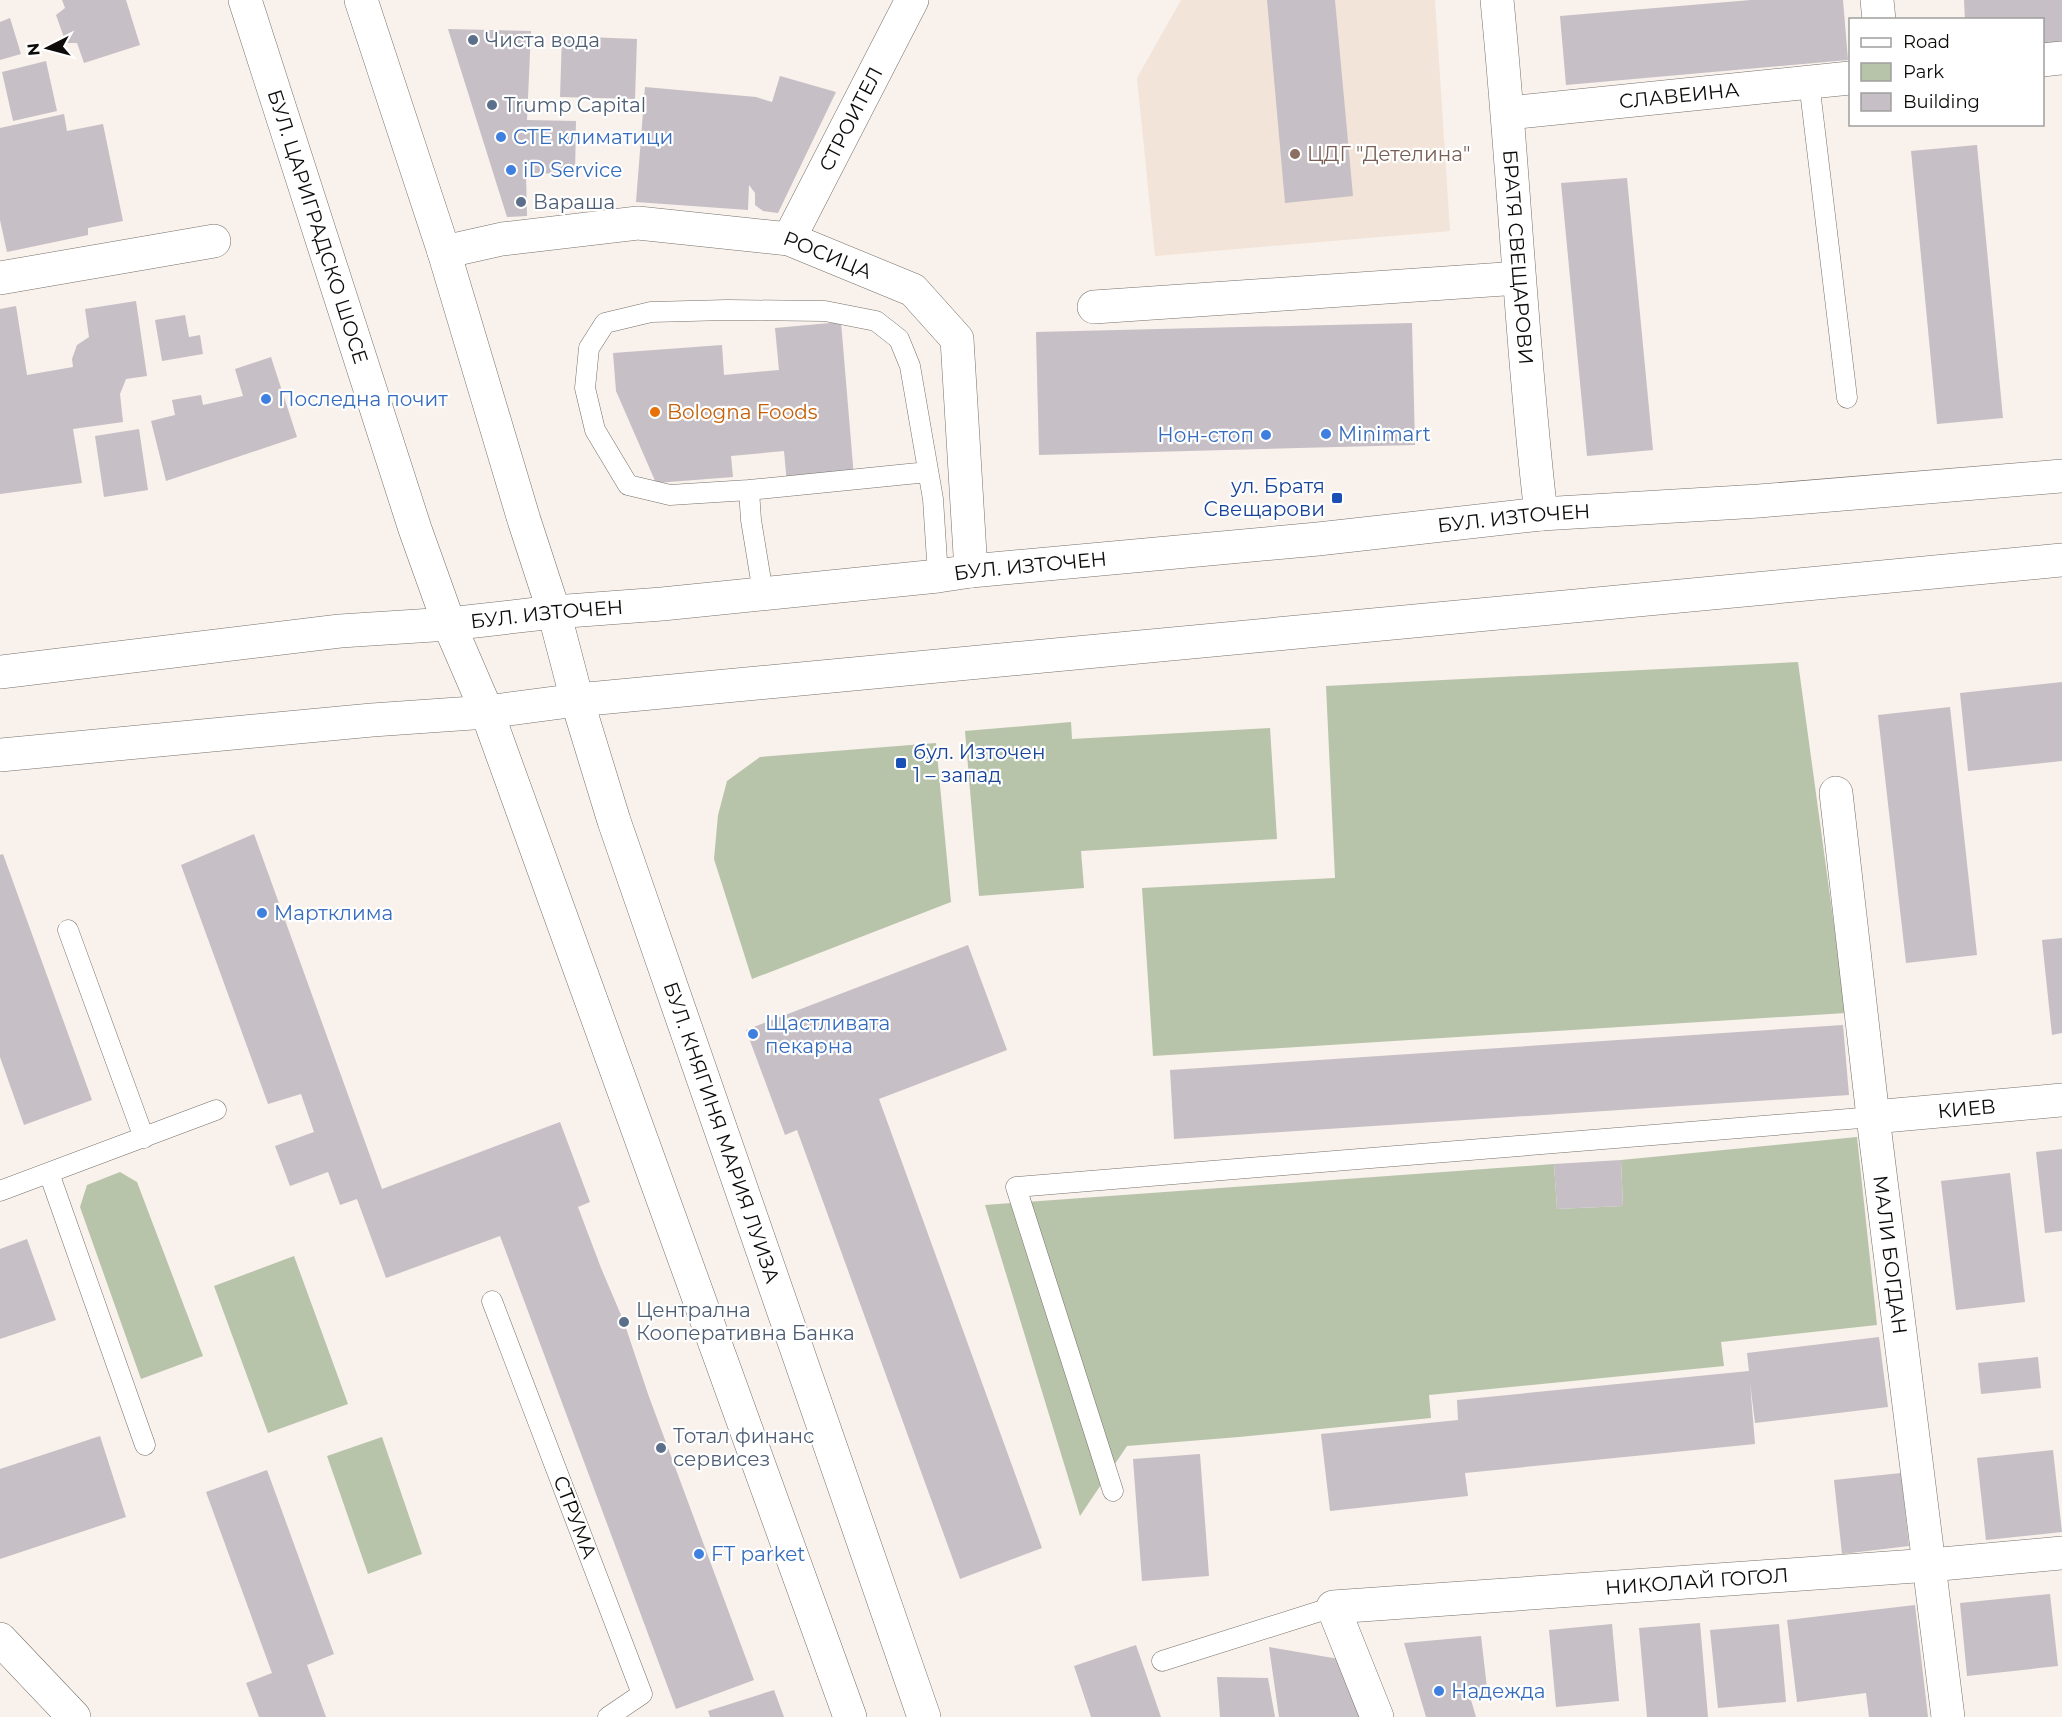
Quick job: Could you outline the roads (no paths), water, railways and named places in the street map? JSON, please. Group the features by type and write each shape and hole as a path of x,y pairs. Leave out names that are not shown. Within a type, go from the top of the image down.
{"main road":[{"name":"БУЛ. ЦАРИГРАДСКО ШОСЕ","path":"245,0 448,624"},
{"path":"361,0 444,252 524,520 554,612"},
{"name":"СТРОИТЕЛ","path":"789,239 912,0"},
{"name":"БРАТЯ СВЕЩАРОВИ","path":"1497,0 1541,514"},
{"path":"1877,0 1879,18"},
{"path":"2044,60 2062,58"},
{"name":"СЛАВЕИНА","path":"1508,113 1849,78"},
{"name":"РОСИЦА","path":"444,252 502,239 638,223 789,239 913,290 957,339 971,571"},
{"path":"0,278 214,241"},
{"path":"1094,307 1519,278"},
{"name":"БУЛ. ИЗТОЧЕН","path":"0,672 340,631 448,624 554,612 662,604 971,571 1307,540 1541,514 1759,501 2062,476"},
{"path":"0,755 372,720 487,712 577,700 2062,560"},
{"name":"БУЛ. КНЯГИНЯ МАРИЯ ЛУИЗА","path":"554,612 577,700 614,821 924,1717"},
{"path":"448,624 487,712 850,1717"},
{"name":"МАЛИ БОГДАН","path":"1836,793 1873,1117 1948,1717"},
{"name":"КИЕВ","path":"1873,1117 2062,1100"},
{"name":"НИКОЛАЙ ГОГОЛ","path":"1333,1607 1930,1565 2062,1553"},
{"path":"1333,1607 1377,1717"},
{"path":"0,1639 74,1717"}],"lane":[{"path":"1809,82 1847,398"},
{"path":"928,472 749,490 670,495 628,485 595,430 585,388 589,348 605,323 651,312 825,311 876,321 899,339 910,366 933,499 938,576"},
{"path":"749,490 763,593"},
{"path":"68,930 144,1138"},
{"path":"0,1191 216,1110"},
{"path":"1113,1491 1016,1188 1873,1117"},
{"path":"49,1173 145,1445"},
{"name":"СТРУМА","path":"492,1301 642,1694 608,1717"},
{"path":"1162,1661 1333,1607"}],"place":[{"name":"Чиста вода","path":"473,40"},
{"name":"Trump Capital","path":"492,105"},
{"name":"СТЕ климатици","path":"501,137"},
{"name":"ЦДГ \"Детелина\"","path":"1295,154"},
{"name":"iD Service","path":"511,170"},
{"name":"Вараша","path":"521,202"},
{"name":"Последна почит","path":"266,399"},
{"name":"Bologna Foods","path":"655,412"},
{"name":"Minimart","path":"1326,434"},
{"name":"Нон-стоп","path":"1266,435"},
{"name":"ул. Братя Свещарови","path":"1337,498"},
{"name":"бул. Източен 1 – запад","path":"901,763"},
{"name":"Мартклима","path":"262,913"},
{"name":"Щастливата пекарна","path":"753,1034"},
{"name":"Централна Кооперативна Банка","path":"624,1322"},
{"name":"Тотал финанс сервисез","path":"661,1448"},
{"name":"FT parket","path":"699,1554"},
{"name":"Надежда","path":"1439,1691"}]}
